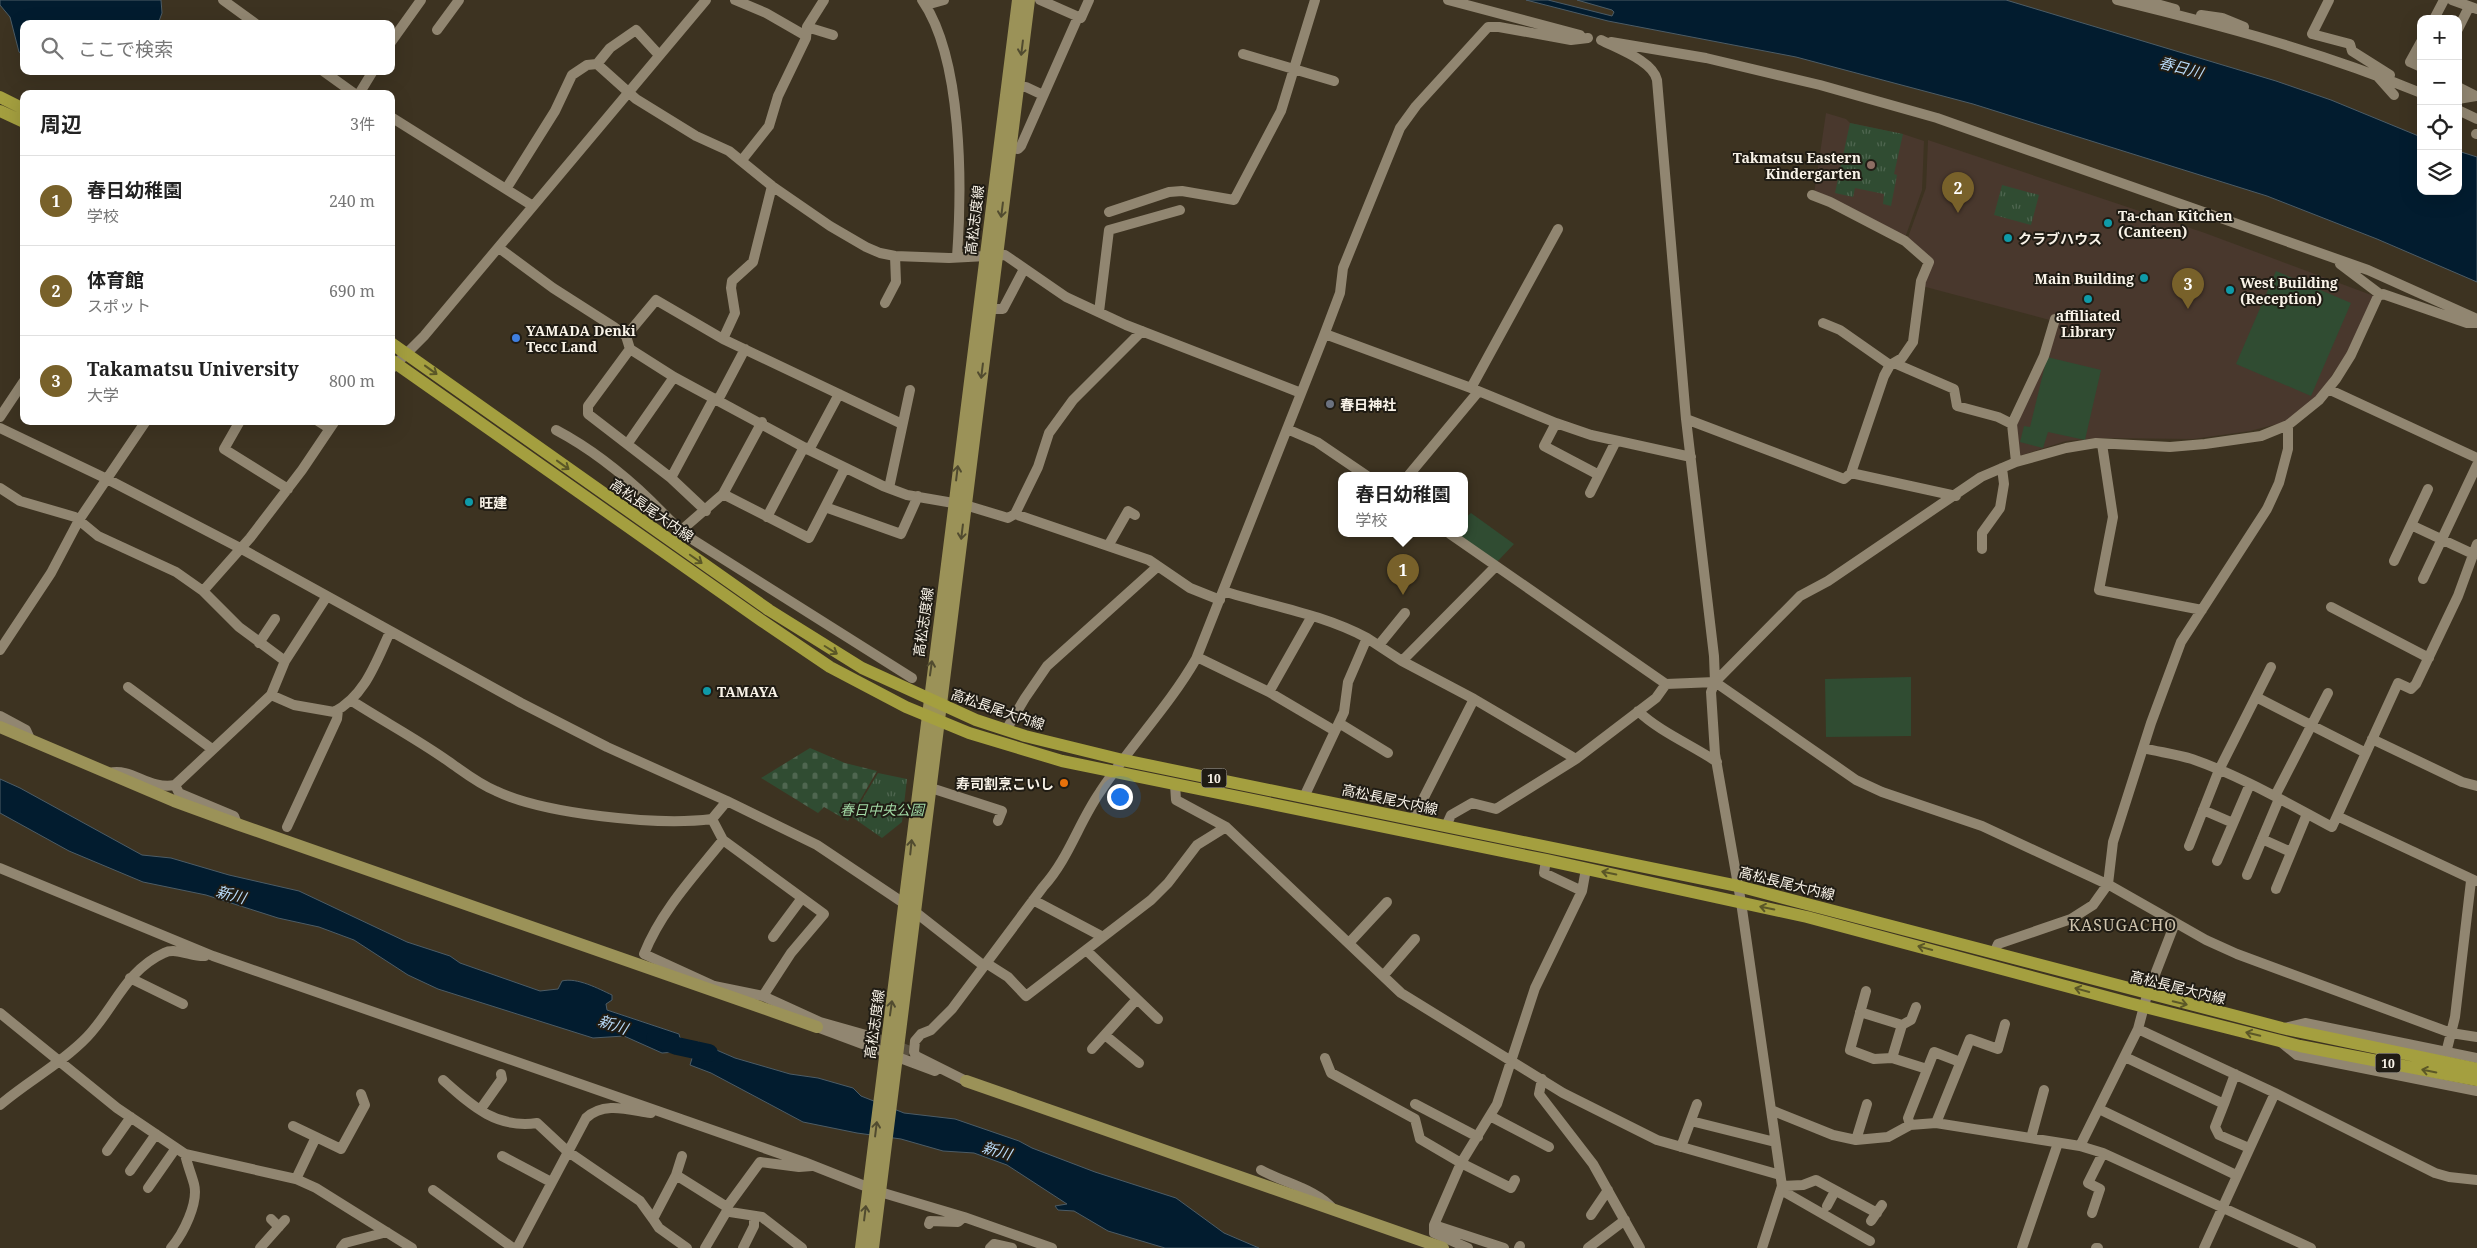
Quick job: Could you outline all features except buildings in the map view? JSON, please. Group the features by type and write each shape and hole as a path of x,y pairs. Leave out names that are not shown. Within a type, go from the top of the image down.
{"main road":[{"name":"高松志度線","path":"873,1248 875,1185 884,1055 931,788 941,705 959,504 991,256 1018,0"},
{"name":"高松志度線","path":"861,1248 875,1185 897,1060 926,715 989,309 991,256 1010,148 1029,0"},
{"path":"0,98 20,107"},
{"path":"0,111 20,120"},
{"name":"高松長尾大内線","path":"395,345 830,667 864,686 939,721 1023,750 1113,772 1546,860 1807,917 2143,1007 2477,1069"},
{"name":"高松長尾大内線","path":"395,365 666,546 837,654 893,684 1006,730 1123,760 1738,886 2148,994 2281,1034 2477,1080"},
{"path":"0,727 174,801 237,824 819,1024"},
{"path":"966,1081 1443,1248"}],"street":[{"path":"223,0 250,20"},
{"path":"395,36 421,0"},
{"path":"437,30 459,0"},
{"path":"395,363 408,354 499,248 706,0"},
{"path":"735,0 807,31 833,35"},
{"path":"742,160 770,126 778,96 807,31 824,0"},
{"path":"944,0 924,3 936,25 952,84 957,123 959,228 957,257"},
{"path":"1040,0 1078,17"},
{"path":"1010,148 1018,149 1021,146 1078,17 1081,18 1089,0"},
{"path":"1109,212 1169,192 1182,191 1234,200 1281,111 1315,0"},
{"path":"1448,0 1588,38 1706,58 1918,112 2368,270 2477,319"},
{"path":"2117,0 2190,16 2264,38 2376,74 2417,91"},
{"path":"2142,0 2158,3 2190,16"},
{"path":"2329,0 2312,34 2350,44 2352,51 2393,77 2393,82"},
{"path":"2437,15 2449,0 2473,8 2462,23"},
{"path":"966,1081 922,1059 912,1051 917,1037 931,1030 952,1009 1033,900 1060,868 1083,820 1113,772 1184,680 1197,657 1325,334 1340,293 1343,268 1400,128 1416,106 1488,28 1500,27 1571,40 1588,38"},
{"path":"506,189 555,111 572,75 587,65 596,64 610,48 636,30 660,55"},
{"path":"1602,40 1644,63 1656,74 1686,419 1715,682"},
{"path":"2417,49 2410,62 2417,65"},
{"path":"1243,54 1334,81"},
{"path":"596,64 636,99 696,136 729,151 772,186 830,226 866,247 880,253 895,256 957,257 1005,255 1066,296 1099,312 1142,332 1301,393"},
{"path":"2376,74 2394,95"},
{"path":"328,75 349,90"},
{"path":"362,90 371,75"},
{"path":"1018,87 1026,87 1043,95"},
{"path":"2462,89 2476,96"},
{"path":"2462,98 2476,96"},
{"path":"2462,112 2477,119"},
{"path":"395,120 533,206"},
{"path":"722,339 735,312 731,288 732,281 753,262 772,186"},
{"path":"1686,419 1844,479 1852,473 1884,376 1892,364 1902,358 1913,342 1921,281 1929,262 1905,241 1830,202 1812,195"},
{"path":"1099,312 1109,230 1180,210"},
{"path":"1411,472 1474,390 1558,229"},
{"path":"499,248 626,336 630,349 674,377 762,422 807,448 889,488 959,504 1008,518 1015,514 1038,466 1049,433 1073,400 1142,332"},
{"path":"885,303 896,282 895,256"},
{"path":"2332,257 2381,295 2467,323 2477,323"},
{"path":"989,309 1003,309 1024,269"},
{"path":"1762,1248 1781,1183 1741,902 1717,762 1711,692 1715,682 1800,596 1828,581 1981,478 2002,468 2016,462 2066,448 2102,444 2170,447 2205,444 2261,436 2288,425 2319,400 2328,389 2351,356 2378,296 2381,295"},
{"path":"626,336 656,300 722,339 902,424"},
{"path":"2016,462 2012,424 2044,356 2055,319"},
{"path":"1823,323 1840,330 1892,364 1954,389 1957,406 1998,417 2012,424"},
{"path":"1325,334 1556,423 1616,441 1691,457"},
{"path":"630,349 588,406 588,414 628,443 706,510"},
{"path":"671,478 745,350"},
{"path":"628,443 674,377"},
{"path":"0,417 20,387"},
{"path":"2328,389 2477,458"},
{"path":"889,488 910,390"},
{"path":"768,517 839,394"},
{"path":"666,546 680,530 723,494 762,422"},
{"path":"1556,423 1544,446 1599,475"},
{"path":"0,650 51,573 79,520 143,425"},
{"path":"238,425 224,449 288,489"},
{"path":"203,591 250,538 288,489 332,425"},
{"path":"1994,953 1998,944 2071,920 2082,914 2093,905 2108,884 2113,842 2143,748 2181,642 2267,509 2280,483 2288,449 2288,425"},
{"path":"0,428 107,479 240,548 390,632 606,747 727,801 817,845 910,908 985,964 1008,977 1026,996 1151,900 1168,883 1198,845 1226,827"},
{"path":"1287,428 1317,442 1362,472"},
{"path":"556,430 576,441 614,469 650,500 680,530 842,636 912,678"},
{"path":"1590,493 1616,441"},
{"path":"2102,444 2113,517 2099,590 2202,610"},
{"path":"2423,579 2477,465"},
{"path":"723,494 809,538 845,468"},
{"path":"1982,549 1982,533 2000,508 2004,484 2002,468"},
{"path":"1852,473 1956,496"},
{"path":"0,488 20,500 79,520 98,536 176,572 203,591 239,627 285,661"},
{"path":"2394,561 2428,489"},
{"path":"825,507 901,534 918,496"},
{"path":"1108,546 1128,511 1135,515"},
{"path":"1015,514 1149,560 1190,588 1312,616 1345,626 1380,645 1402,661 1474,699 1576,759"},
{"path":"2411,525 2473,554"},
{"path":"1454,537 1666,684 1715,682 1856,780 1891,796 1982,826 2108,884 2175,922 2238,954 2451,1033 2477,1037"},
{"path":"2143,748 2191,759 2219,770 2332,827 2398,683 2411,689 2416,684 2458,596 2477,544"},
{"path":"1402,661 1496,566"},
{"path":"1006,730 1024,698 1047,666 1157,567"},
{"path":"109,773 119,770 162,787 174,785 271,695 285,661 326,596"},
{"path":"2331,608 2429,658"},
{"path":"1380,645 1405,613"},
{"path":"1269,692 1312,616"},
{"path":"259,642 275,619"},
{"path":"271,695 294,704 334,712 338,710 352,701 369,677 390,632"},
{"path":"1304,797 1344,712 1348,682 1367,638"},
{"path":"1197,657 1388,753"},
{"path":"2189,846 2219,770 2271,667"},
{"path":"1446,826 1450,814 1472,802 1496,809 1576,759 1656,698 1666,684"},
{"path":"128,687 212,749"},
{"path":"2247,875 2277,798 2328,693"},
{"path":"2256,697 2366,753"},
{"path":"1414,819 1474,699"},
{"path":"352,701 448,761 467,777 498,792 546,806 615,817 655,820 712,819 727,801"},
{"path":"287,827 337,719 338,710"},
{"path":"1638,712 1650,722 1717,762"},
{"path":"0,716 26,730 32,741"},
{"path":"2372,739 2462,782 2477,786"},
{"path":"1176,784 1176,800 1226,827 1401,993 1564,1093 1656,1140 1681,1146 1781,1183 1870,1241"},
{"path":"2217,862 2250,784"},
{"path":"174,785 179,793 234,816 237,824"},
{"path":"931,788 1002,811 998,821"},
{"path":"2203,810 2234,823"},
{"path":"2276,889 2307,814"},
{"path":"2337,816 2474,881 2455,1017 2446,1053"},
{"path":"712,819 723,840 824,914 791,953 764,996"},
{"path":"723,840 670,906 651,935 644,954 714,986 764,996 884,1055 966,1081"},
{"path":"2262,840 2291,852"},
{"path":"1546,860 1544,873 1582,891"},
{"path":"0,868 213,956 1052,1248"},
{"path":"1468,1248 1441,1238 1434,1233 1434,1225 1461,1164 1490,1116 1512,1060 1535,988 1582,891 1586,869"},
{"path":"773,937 802,898"},
{"path":"1033,900 1103,937"},
{"path":"1349,943 1387,902"},
{"path":"2080,1146 2138,1029 2143,1007 2175,922"},
{"path":"1383,976 1415,939"},
{"path":"1086,950 1158,1019"},
{"path":"0,1105 19,1088 60,1062 89,1035 133,973 165,952 173,951 202,957 213,956"},
{"path":"130,978 183,1004"},
{"path":"1866,991 1850,1050 1874,1059 1892,1058 1927,1070"},
{"path":"1092,1049 1137,999"},
{"path":"1860,1012 1902,1024 1912,1020 1916,1006"},
{"path":"0,1013 131,1117 185,1154 296,1179 316,1188 412,1248"},
{"path":"2477,1058 2305,1023 2281,1034 2298,1055 2477,1091"},
{"path":"819,1024 873,1037"},
{"path":"1892,1058 1902,1024"},
{"path":"1936,1124 1970,1039 1998,1049 2004,1024"},
{"path":"2138,1029 2275,1093 2435,1173 2449,1177 2477,1180"},
{"path":"1105,1034 1139,1063"},
{"path":"1910,1125 1908,1118 1934,1052 1960,1062"},
{"path":"2125,1057 2224,1104"},
{"path":"1325,1058 1331,1073 1415,1120 1420,1139 1461,1164 1511,1188 1515,1180"},
{"path":"480,1110 502,1079 501,1074"},
{"path":"2235,1074 2214,1127 2219,1134 2249,1148"},
{"path":"1542,1079 1539,1094 1578,1143 1608,1190 1640,1248"},
{"path":"443,1080 480,1110 508,1124 521,1126 537,1123 567,1150 640,1201 659,1228 687,1248"},
{"path":"2031,1138 2044,1090"},
{"path":"2204,1248 2221,1206 2275,1093"},
{"path":"293,1126 341,1149 365,1105 361,1094"},
{"path":"1415,1104 1478,1137"},
{"path":"1681,1146 1697,1104"},
{"path":"1856,1140 1867,1104"},
{"path":"432,1190 518,1247 567,1150 586,1118 594,1110 605,1107 656,1114 660,1112"},
{"path":"2099,1109 2236,1174"},
{"path":"1771,1110 1833,1135 1856,1140 1888,1137 1910,1125 1936,1124 2080,1146 2103,1153 2311,1248"},
{"path":"1490,1116 1529,1131 1549,1147"},
{"path":"107,1151 131,1117"},
{"path":"1691,1121 1775,1142"},
{"path":"130,1171 156,1134"},
{"path":"296,1179 316,1137"},
{"path":"2022,1248 2058,1143"},
{"path":"148,1188 176,1148"},
{"path":"2092,1213 2100,1190 2088,1183 2103,1153"},
{"path":"170,1248 186,1224 195,1197 194,1185 185,1154"},
{"path":"502,1156 551,1182"},
{"path":"653,1219 676,1175 682,1156"},
{"path":"706,1248 727,1208 760,1162 799,1168 816,1166"},
{"path":"1261,1170 1324,1199 1334,1210"},
{"path":"676,1175 727,1208 730,1212 762,1217 801,1248"},
{"path":"1781,1183 1803,1185 1816,1180 1876,1213"},
{"path":"1591,1215 1608,1190"},
{"path":"1827,1206 1835,1190"},
{"path":"743,1248 754,1226 754,1217"},
{"path":"929,1224 930,1221 958,1222 964,1217"},
{"path":"260,1248 282,1223 271,1219"},
{"path":"1588,1248 1625,1220"},
{"path":"1434,1225 1504,1248"},
{"path":"341,1248 345,1243 388,1232"},
{"path":"990,1248 994,1244 1012,1248"}],"shaded area":[{"name":"Takmatsu Eastern Kindergarten","path":"1826,113 1846,119 1850,123 1903,134 1924,141 1922,190 1905,238 1814,194"},
{"path":"1928,140 2205,233 2374,296 2347,353 2318,396 2285,422 2250,431 2193,439 2098,438 2066,441 2019,456 2016,425 2057,322 1922,286 1929,255 1907,240 1926,188"}],"green space":[{"path":"1850,123 1903,134 1894,174 1897,175 1891,206 1883,204 1884,194 1855,188 1853,197 1835,193"},
{"path":"2002,185 2039,195 2031,225 1994,215"},
{"path":"2276,271 2351,303 2311,396 2236,364"},
{"path":"2047,357 2101,370 2085,440 2048,432 2043,448 2020,442 2024,426 2030,427"},
{"path":"1471,513 1514,544 1497,562 1460,537 1468,537 1468,516"},
{"path":"1911,677 1911,736 1826,737 1825,679"},
{"path":"810,748 845,763 877,771 848,821 824,807 818,813 761,778"},
{"name":"春日中央公園","path":"878,773 907,779 902,822 882,838 852,817"}],"water":[{"path":"0,0 161,0 162,13 159,20 20,20 20,53 10,17 0,5"},
{"name":"春日川","path":"1526,0 1548,0 1612,16 1614,12 1612,10 1577,0 2006,0 2276,81 2331,100 2417,135 2417,195 2462,195 2462,152 2477,157 2477,282 2377,239 2267,196 1973,104 1796,57 1608,21"},
{"path":"0,779 20,788 142,855 171,858 229,875 299,891 407,942 450,956 460,963 540,991 558,989 562,981 568,980 594,987 612,995 612,1000 606,1004 607,1010 679,1034 680,1038 675,1052 662,1053 624,1036 593,1038 438,989 408,975 354,940 319,927 278,918 206,895 143,882 69,851 0,813"},
{"path":"698,1042 735,1058 790,1074 818,1078 853,1088 861,1096 904,1113 955,1119 1019,1141 1032,1148 1095,1172 1176,1198 1224,1233 1259,1248 1165,1248 1108,1231 1074,1211 1058,1210 1055,1206 1067,1204 1007,1165 974,1153 943,1151 901,1139 857,1133 803,1122 711,1073 690,1065 693,1055 684,1051 687,1043 696,1047"}],"waterway":[{"name":"新川","path":"655,1038 677,1046 709,1053"}],"tunnel":[{"path":"873,1037 910,1051"}],"place":[{"name":"Takmatsu Eastern Kindergarten","path":"1871,165"},
{"name":"体育館","path":"1958,213"},
{"name":"Ta-chan Kitchen (Canteen)","path":"2108,223"},
{"name":"クラブハウス","path":"2008,238"},
{"name":"Main Building","path":"2144,278"},
{"name":"West Building (Reception)","path":"2230,290"},
{"name":"affiliated Library","path":"2088,299"},
{"name":"Takamatsu University","path":"2188,309"},
{"name":"YAMADA Denki Tecc Land","path":"516,338"},
{"name":"春日神社","path":"1330,404"},
{"name":"旺建","path":"469,502"},
{"name":"春日幼稚園","path":"1403,595"},
{"name":"TAMAYA","path":"707,691"},
{"name":"寿司割烹こいし","path":"1064,783"}],"district":[{"name":"KASUGACHO","path":"2123,925"}]}
